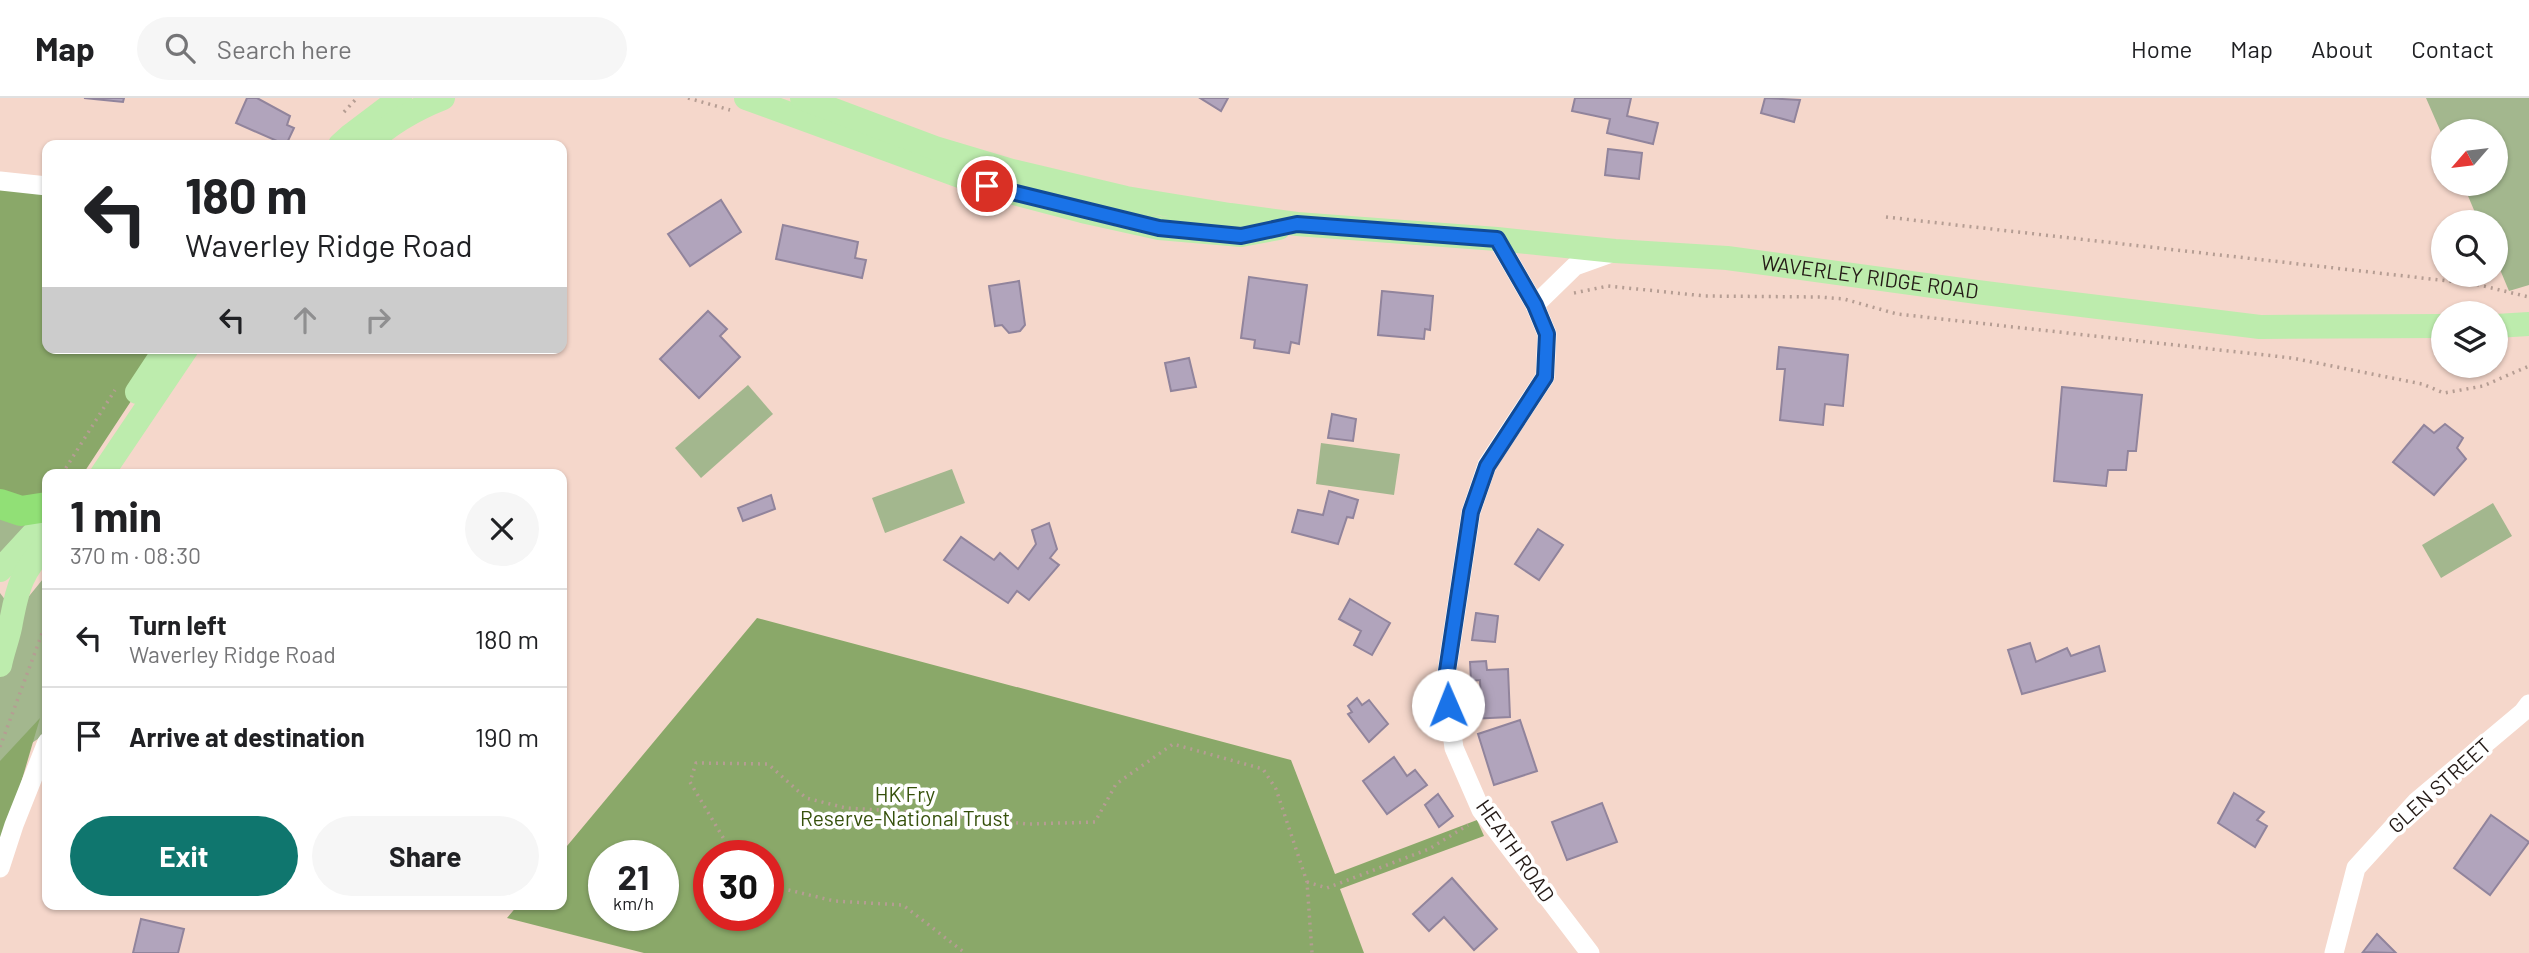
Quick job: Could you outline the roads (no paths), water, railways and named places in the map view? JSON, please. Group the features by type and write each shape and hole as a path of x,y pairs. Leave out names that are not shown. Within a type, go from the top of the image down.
{"highway":[{"path":"0,504 21,511 42,508"}],"main road":[{"path":"345,140 378,108 400,98"},
{"path":"372,140 414,112 443,98"},
{"name":"WAVERLEY RIDGE ROAD","path":"746,98 987,186 1146,225 1241,236 1297,224"},
{"name":"WAVERLEY RIDGE ROAD","path":"802,98 935,148 1012,171 1126,198 1297,224 1727,258 2260,327 2431,326"},
{"path":"2508,325 2529,324"},
{"path":"86,469 162,354"},
{"path":"105,469 183,354"},
{"path":"0,570 42,524"},
{"path":"7,672 5,620 21,581 42,550"}],"street":[{"path":"0,181 42,185"},
{"name":"HEATH ROAD","path":"1497,239 1535,305 1547,334 1545,377 1487,466 1471,512 1445,684 1454,748 1481,810 1590,953"},
{"path":"1535,305 1575,266 1615,251"},
{"name":"GLEN STREET","path":"2334,953 2356,869 2417,802 2529,704"},
{"path":"0,868 42,755"}],"park label":[{"name":"HK Fry Reserve-National Trust","path":"905,807"}]}
